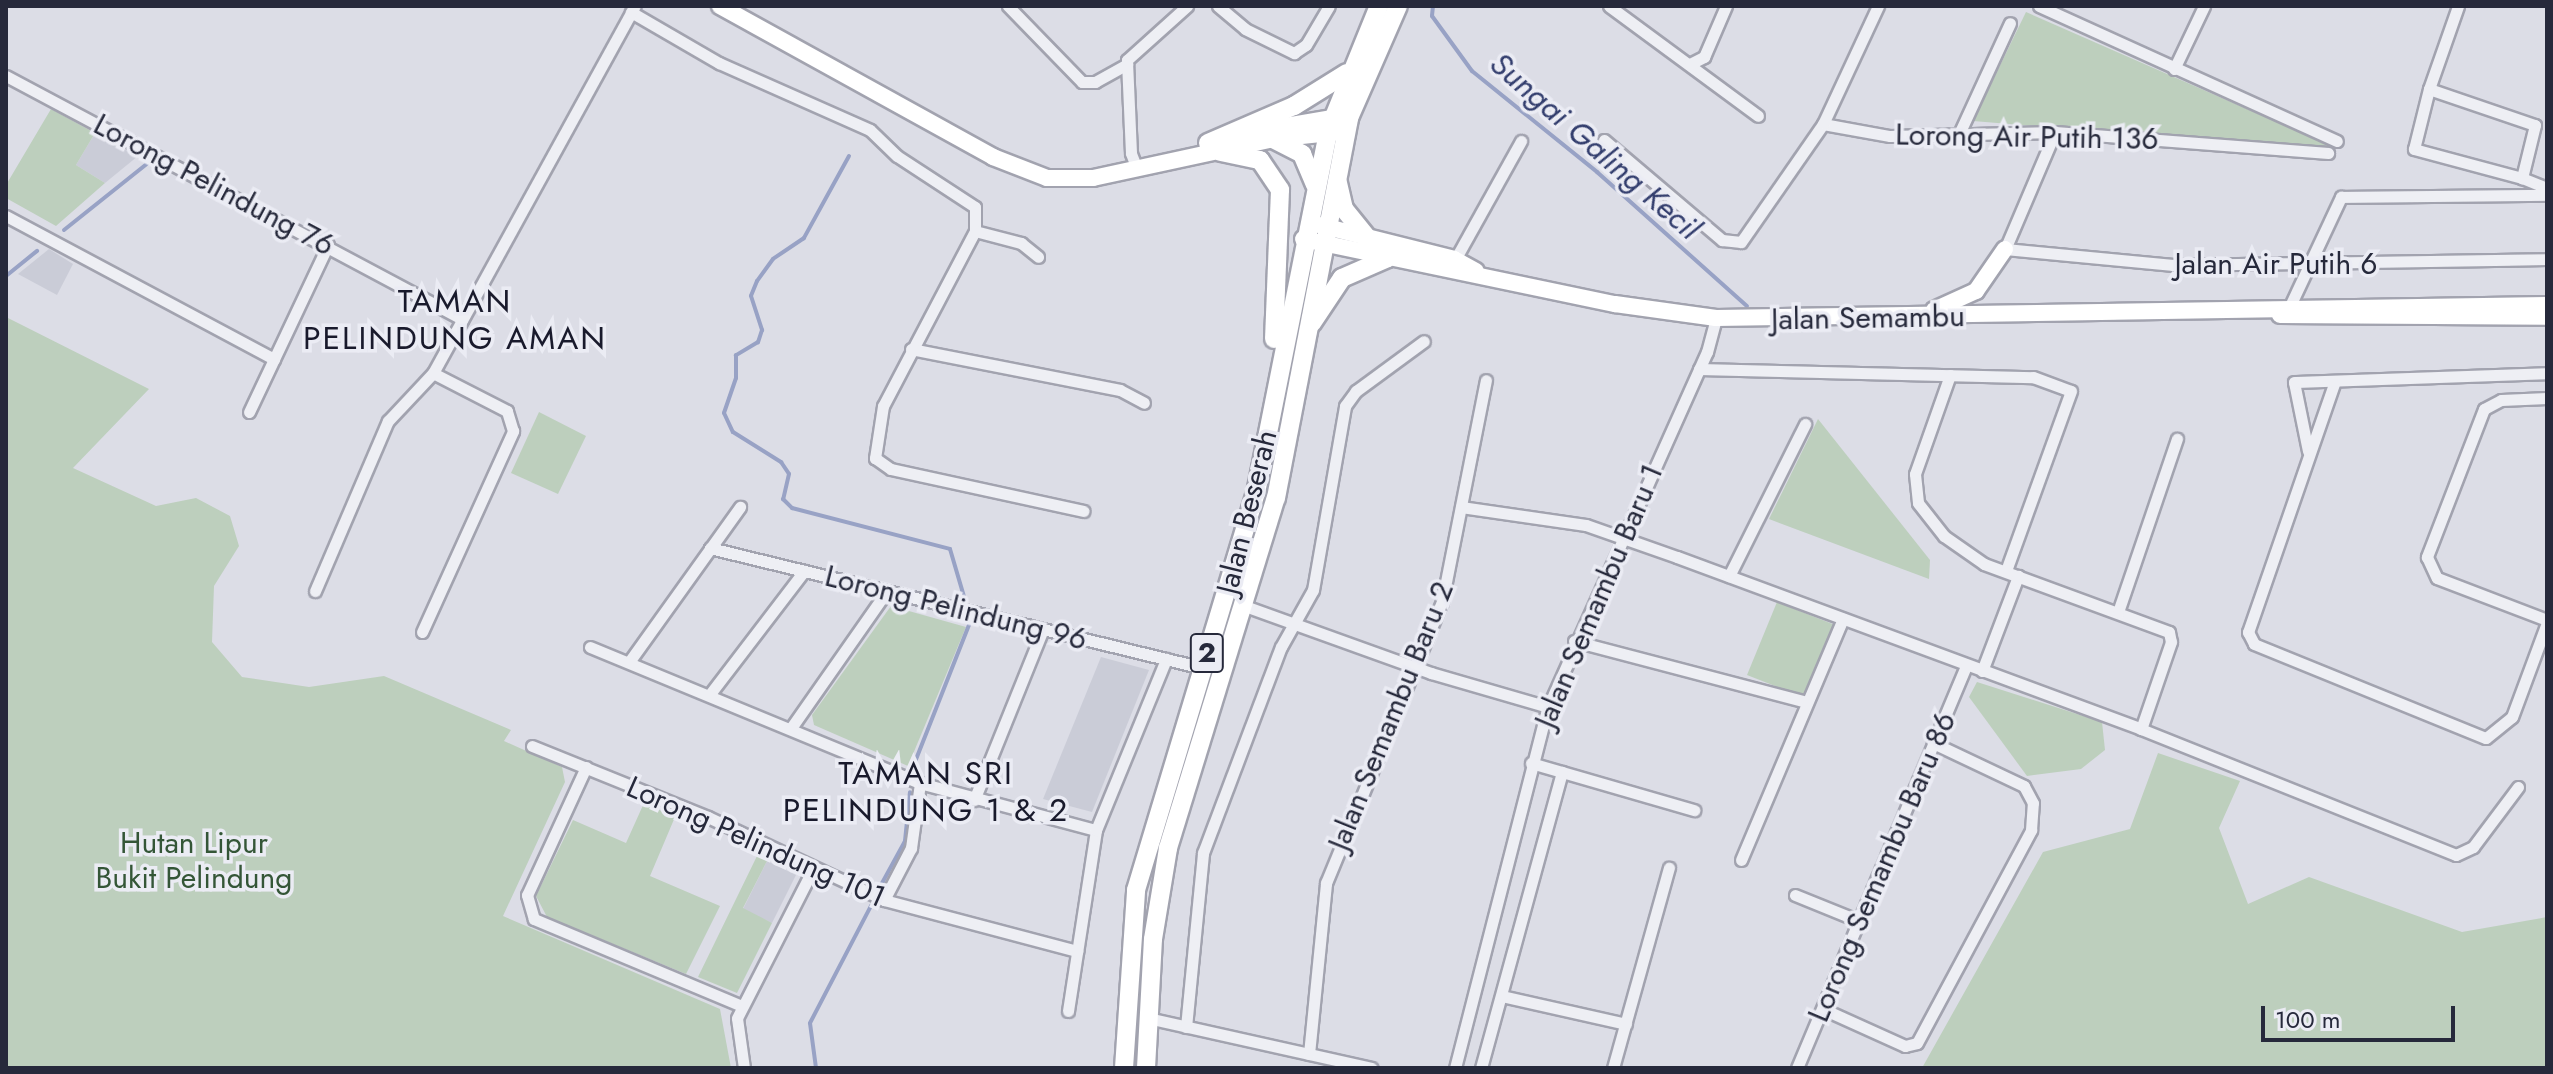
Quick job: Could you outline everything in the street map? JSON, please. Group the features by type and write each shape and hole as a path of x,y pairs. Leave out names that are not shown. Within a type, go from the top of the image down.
{"highway":[{"name":"Jalan Beserah","path":"1124,1068 1136,890 1256,493 1314,233 1336,168 1347,73 1379,6"},
{"name":"Jalan Beserah","path":"1146,1068 1148,1018 1168,848 1276,498 1304,336 1315,187 1339,124 1398,6"},
{"path":"1214,147 1294,106 1347,73"},
{"path":"1273,139 1302,154 1315,187"},
{"path":"1214,147 1260,160 1276,179 1282,206 1256,493"},
{"path":"1336,168 1340,202 1367,237"},
{"path":"1304,336 1342,278 1388,258"}],"main road":[{"path":"720,6 1025,171 1069,179 1137,169 1214,147 1339,124"},
{"path":"1214,147 1273,139 1339,124"},
{"name":"Jalan Semambu","path":"1314,233 1388,258 1452,266"},
{"name":"Jalan Semambu","path":"1314,233 1367,237 1452,266 1615,304 1716,318 2263,312 2289,308 2547,305"},
{"path":"1865,318 1962,302 2005,249"},
{"name":"Jalan Semambu","path":"2263,312 2300,319 2547,317"}],"street":[{"path":"1008,6 1082,82 1095,82 1127,64 1185,7"},
{"path":"1218,6 1245,29 1294,53 1306,45 1329,6"},
{"path":"1609,6 1758,116"},
{"path":"1690,64 1704,57 1726,6"},
{"path":"1604,140 1722,240 1735,244 1791,178 1823,124 1878,6"},
{"path":"2174,69 2204,6"},
{"path":"2458,6 2413,142 2419,155 2522,178 2547,188"},
{"path":"2046,8 2337,141"},
{"path":"315,591 378,440 433,373 633,9 719,63 870,130 897,156 975,207 975,231 911,349 878,418 872,449 880,465 891,469 1083,511"},
{"path":"1959,134 2010,23"},
{"path":"1127,64 1131,153 1137,169"},
{"name":"Lorong Pelindung 76","path":"6,76 462,319"},
{"path":"2429,89 2526,119 2538,130 2522,178"},
{"name":"Lorong Air Putih 136","path":"1823,124 1890,136 2055,132 2328,153"},
{"path":"2005,249 2055,132"},
{"path":"1452,266 1521,141"},
{"path":"2289,308 2312,268 2341,197 2547,195"},
{"path":"6,216 274,359"},
{"path":"975,231 1021,243 1038,257"},
{"path":"249,412 328,245"},
{"name":"Jalan Air Putih 6","path":"2005,249 2173,265 2312,268 2547,259"},
{"name":"Jalan Semambu Baru 1","path":"1455,1068 1531,763 1548,707 1574,641 1699,369 1716,318"},
{"path":"1186,1027 1203,853 1295,624 1313,590 1349,398 1424,341"},
{"path":"911,349 1120,390 1144,403"},
{"path":"1699,369 2033,377 2071,391 1982,671"},
{"path":"422,632 513,431 507,411 433,373"},
{"path":"2307,456 2308,430 2294,382 2547,373"},
{"path":"1950,375 1915,474 1914,494 1944,536 2012,574 2118,612 2171,636 2141,729"},
{"name":"Jalan Semambu Baru 2","path":"1309,1054 1326,883 1417,667 1447,585 1486,380"},
{"path":"2335,381 2248,632 2258,648 2486,738 2512,717 2547,622 2437,578 2427,557 2484,409 2501,400 2547,398"},
{"path":"1729,576 1805,424"},
{"path":"2118,612 2177,439"},
{"path":"629,662 740,507"},
{"path":"1461,507 1586,525 1621,537 2141,729 2456,855 2473,847 2518,787"},
{"name":"Lorong Pelindung 96","path":"710,548 1203,668"},
{"path":"710,694 804,571"},
{"path":"791,728 887,591"},
{"path":"1242,605 1417,667 1548,707"},
{"path":"1741,860 1843,619"},
{"path":"974,800 1043,629"},
{"path":"1574,641 1807,702"},
{"path":"590,647 920,783 974,800 1096,830"},
{"path":"1068,1011 1096,830 1166,659"},
{"name":"Lorong Semambu Baru 86","path":"1797,1068 1966,666"},
{"path":"1823,1009 1912,1045 1983,922 2034,815 2024,786 1933,743"},
{"name":"Lorong Pelindung 101","path":"532,746 586,767 884,900 1077,951"},
{"path":"1531,763 1694,810"},
{"path":"586,767 527,895 534,919 742,1006"},
{"path":"1481,1068 1562,772"},
{"path":"884,900 911,848 920,783"},
{"path":"744,1068 737,1018 814,867"},
{"path":"1613,1068 1669,868"},
{"path":"1795,895 1859,921"},
{"path":"1502,996 1626,1024"},
{"path":"1148,1018 1371,1068"}],"shaded area":[{"path":"95,133 138,156 105,183 76,165"},
{"path":"49,249 73,264 57,295 18,274"},
{"path":"1101,657 1149,670 1092,812 1043,799"},
{"path":"767,861 796,875 772,923 743,909"}],"green space":[{"path":"2026,12 2331,146 2332,150 1973,121"},
{"path":"51,109 95,133 76,165 105,183 56,226 6,198 6,185"},
{"name":"Hutan Lipur Bukit Pelindung","path":"6,317 149,389 73,468 156,506 196,498 230,516 239,546 214,586 212,642 242,677 309,687 384,676 511,730 504,741 562,767 565,782 503,916 720,1009 731,1068 6,1068"},
{"path":"539,412 586,436 558,494 511,473"},
{"path":"1818,419 1930,560 1929,579 1769,519"},
{"path":"1777,602 1835,625 1805,698 1747,675"},
{"path":"891,606 966,627 908,766 814,725 812,715"},
{"path":"1977,682 2102,722 2105,750 2081,769 2027,776 1969,697"},
{"path":"2158,753 2240,781 2219,828 2248,904 2309,877 2462,932 2547,917 2547,1068 1922,1068 2043,852 2130,829"},
{"path":"644,803 675,817 650,876 720,906 686,974 547,917 536,896 573,820 626,843"},
{"path":"757,856 767,861 743,908 772,923 737,993 698,977"}],"waterway":[{"name":"Sungai Galing Kecil","path":"1433,6 1432,16 1472,71 1597,172 1747,306"},
{"path":"849,156 804,238 773,259 757,281 751,296 762,330 758,342 736,355 736,378 724,413 733,432 781,462 789,474 783,499 792,508 950,549 965,600"},
{"path":"64,230 148,163"},
{"path":"6,276 37,251"},
{"path":"913,767 969,625"},
{"path":"881,885 905,841 910,792"},
{"path":"816,1068 810,1023 871,906"}],"district":[{"name":"TAMAN PELINDUNG AMAN","path":"455,320"},
{"name":"TAMAN SRI PELINDUNG 1 & 2","path":"926,792"}]}
